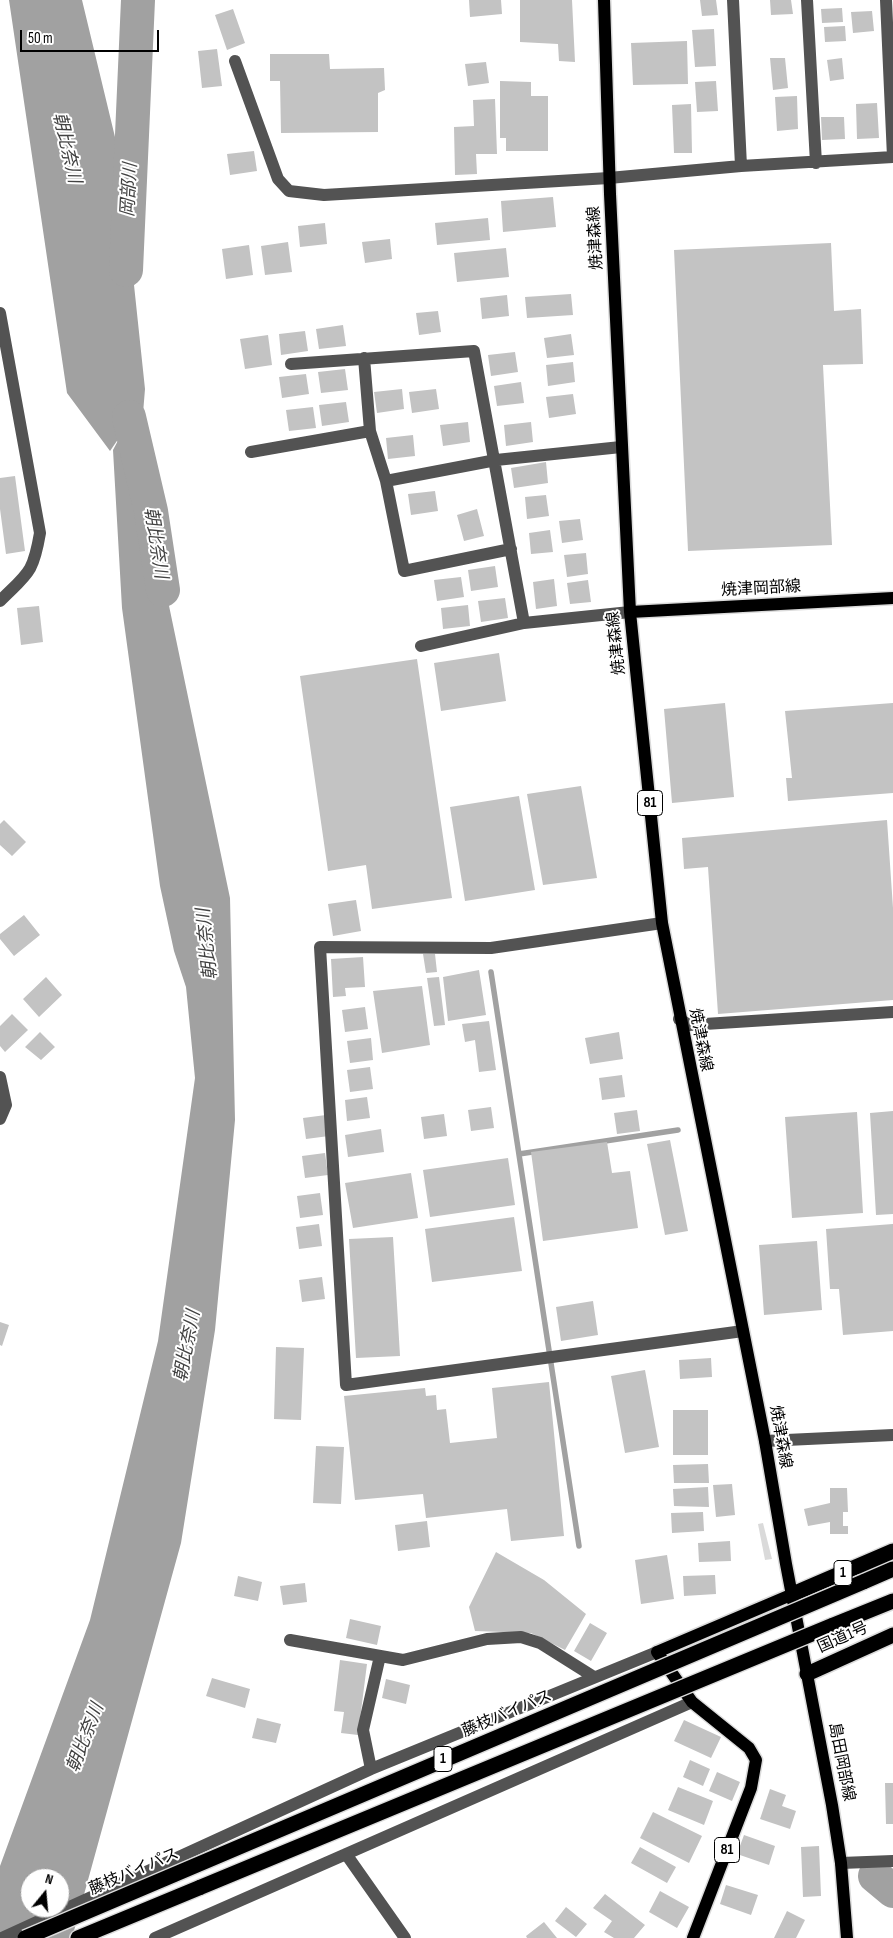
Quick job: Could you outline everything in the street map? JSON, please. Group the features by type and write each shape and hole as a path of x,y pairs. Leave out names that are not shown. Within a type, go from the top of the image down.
{"highway":[{"name":"1","path":"793,1594 893,1551"},
{"name":"藤枝バイパス","path":"24,1938 893,1569"},
{"name":"1","path":"78,1938 893,1601"},
{"name":"国道1号","path":"807,1674 893,1635"}],"main road":[{"name":"焼津森線","path":"604,0 609,178 630,612 662,923 679,1019 765,1440 793,1594"},
{"name":"焼津岡部線","path":"630,612 893,598"},
{"path":"657,1652 793,1594"},
{"name":"島田岡部線","path":"793,1594 842,1863 847,1938"},
{"name":"81","path":"657,1652 692,1702 749,1748 756,1760 751,1788 693,1938"}],"street":[{"path":"733,0 742,166"},
{"path":"807,0 816,163"},
{"path":"235,61 278,179 289,192 324,195 609,178 742,166 893,157 886,0"},
{"path":"0,313 40,533 36,560 27,576 0,600"},
{"path":"291,364 474,350 496,460 524,623"},
{"path":"364,358 370,430 386,481 404,571 511,549"},
{"path":"251,452 370,430"},
{"path":"386,481 496,460 621,447"},
{"path":"421,646 524,623 630,612"},
{"path":"662,923 491,948 320,947 346,1385 743,1331"},
{"path":"679,1019 689,1025 893,1012"},
{"path":"0,1077 6,1105 0,1119"},
{"path":"765,1440 893,1435"},
{"path":"290,1640 403,1660 487,1639 521,1637 540,1644 594,1678"},
{"path":"2,1938 371,1769 657,1652"},
{"path":"371,1769 363,1730 380,1656"},
{"path":"155,1938 692,1702"},
{"path":"346,1854 405,1938"},
{"path":"842,1863 893,1861"}],"shaded area":[{"path":"763,1523 772,1559 765,1560 758,1524"}],"water":[{"path":"9,0 82,0 121,162 145,389 139,462 230,898 235,1120 215,1330 181,1543 72,1938 0,1938 0,1866 90,1620 158,1341 195,1078 186,987 174,951 160,886 122,608 113,450 121,435 110,451 67,393"}],"building":[{"path":"469,0 501,0 502,14 470,17"},
{"path":"520,0 572,0 575,62 559,61 558,44 520,42"},
{"path":"700,0 716,0 718,15 702,16"},
{"path":"770,0 791,0 793,14 771,15"},
{"path":"842,8 843,22 822,23 821,9"},
{"path":"233,9 245,43 227,50 215,15"},
{"path":"872,11 874,31 853,33 851,12"},
{"path":"845,26 846,41 825,42 824,27"},
{"path":"714,29 716,66 695,67 692,30"},
{"path":"687,41 688,84 633,85 631,43"},
{"path":"217,49 222,86 202,88 198,51"},
{"path":"270,54 329,54 330,69 384,68 385,90 378,93 378,132 281,133 280,81 270,81"},
{"path":"770,58 785,58 788,88 773,90"},
{"path":"842,58 844,79 830,81 827,60"},
{"path":"486,62 489,83 468,86 465,64"},
{"path":"500,81 531,82 531,96 548,96 548,151 506,151 506,138 500,138"},
{"path":"716,81 718,111 697,112 695,82"},
{"path":"797,96 798,129 777,131 775,97"},
{"path":"495,99 497,154 476,154 477,174 455,175 454,127 474,126 473,100"},
{"path":"877,103 879,138 857,139 856,104"},
{"path":"691,104 692,153 674,153 672,105"},
{"path":"821,117 844,117 845,139 822,140"},
{"path":"254,151 257,171 230,175 227,154"},
{"path":"553,197 556,227 503,232 501,201"},
{"path":"488,218 490,240 437,245 435,223"},
{"path":"325,223 327,244 300,247 298,226"},
{"path":"390,239 392,259 365,263 362,242"},
{"path":"288,242 292,272 265,275 261,246"},
{"path":"831,243 834,311 861,309 863,364 823,365 832,545 688,551 674,250"},
{"path":"249,245 253,275 226,279 222,249"},
{"path":"506,248 509,277 457,282 454,253"},
{"path":"571,294 573,315 527,318 525,297"},
{"path":"507,295 509,316 482,319 480,298"},
{"path":"438,311 441,332 419,335 416,313"},
{"path":"343,325 346,346 319,349 316,329"},
{"path":"305,331 308,351 281,355 279,334"},
{"path":"571,334 574,355 547,358 544,338"},
{"path":"268,335 272,365 245,369 240,339"},
{"path":"515,352 518,372 491,376 488,355"},
{"path":"573,362 575,382 548,386 546,365"},
{"path":"345,369 348,390 321,393 318,372"},
{"path":"306,374 309,394 282,398 279,377"},
{"path":"521,382 524,403 497,406 494,386"},
{"path":"402,389 404,409 377,413 374,392"},
{"path":"436,389 439,409 412,413 409,392"},
{"path":"573,394 576,414 549,418 546,397"},
{"path":"346,402 349,422 322,426 319,405"},
{"path":"313,407 316,428 289,431 286,410"},
{"path":"468,422 470,442 443,446 440,425"},
{"path":"531,422 533,442 506,446 504,425"},
{"path":"413,435 415,456 388,459 386,438"},
{"path":"546,462 548,483 514,488 511,468"},
{"path":"15,476 25,551 6,554 0,509 0,478"},
{"path":"435,491 438,511 411,515 408,494"},
{"path":"546,495 549,516 527,519 525,497"},
{"path":"477,509 484,536 464,541 457,515"},
{"path":"580,519 583,540 562,543 559,521"},
{"path":"550,530 553,552 531,554 529,533"},
{"path":"586,553 588,574 567,577 564,555"},
{"path":"495,566 498,587 471,591 468,570"},
{"path":"461,577 464,597 437,601 434,580"},
{"path":"554,579 557,606 536,609 533,582"},
{"path":"588,580 591,602 570,604 567,583"},
{"path":"505,598 508,618 481,622 478,601"},
{"path":"468,605 470,626 443,629 441,608"},
{"path":"39,606 43,642 21,645 17,608"},
{"path":"499,653 506,701 441,711 434,663"},
{"path":"417,659 452,898 372,909 366,865 328,871 300,676"},
{"path":"725,703 734,797 672,803 664,709"},
{"path":"893,703 893,793 788,801 786,778 792,778 785,711"},
{"path":"581,786 597,878 543,885 527,794"},
{"path":"519,796 535,890 465,901 450,807"},
{"path":"4,820 26,842 12,856 0,845 0,824"},
{"path":"887,820 893,908 893,1000 718,1014 708,867 684,869 682,838"},
{"path":"356,900 361,931 333,936 328,904"},
{"path":"24,915 40,935 14,956 0,939 0,934"},
{"path":"423,954 435,954 437,972 426,973"},
{"path":"363,957 365,987 345,988 346,996 333,997 331,959"},
{"path":"479,970 486,1015 448,1021 443,977"},
{"path":"46,977 62,995 39,1017 23,999"},
{"path":"439,977 445,1025 434,1026 427,978"},
{"path":"422,986 430,1045 382,1053 373,991"},
{"path":"365,1007 368,1029 345,1032 342,1010"},
{"path":"12,1014 28,1030 5,1052 0,1046 0,1026"},
{"path":"489,1021 496,1070 479,1072 475,1040 465,1042 462,1024"},
{"path":"40,1032 55,1047 41,1060 25,1047"},
{"path":"619,1032 623,1059 590,1064 585,1038"},
{"path":"371,1038 373,1060 350,1063 347,1041"},
{"path":"370,1067 373,1089 350,1092 347,1070"},
{"path":"622,1075 625,1097 602,1100 599,1078"},
{"path":"367,1097 370,1118 347,1121 345,1100"},
{"path":"491,1107 494,1128 471,1131 468,1110"},
{"path":"637,1110 640,1131 617,1134 614,1113"},
{"path":"893,1111 893,1214 876,1215 870,1113"},
{"path":"857,1112 863,1213 792,1218 785,1117"},
{"path":"444,1114 447,1136 424,1139 421,1117"},
{"path":"326,1115 329,1136 306,1139 303,1118"},
{"path":"381,1129 384,1152 348,1157 345,1135"},
{"path":"670,1140 688,1231 665,1235 647,1144"},
{"path":"607,1142 612,1173 630,1171 638,1228 543,1241 531,1152"},
{"path":"325,1153 328,1175 305,1178 302,1156"},
{"path":"508,1158 515,1205 430,1217 423,1170"},
{"path":"411,1173 418,1218 353,1228 345,1183"},
{"path":"320,1193 323,1215 300,1218 297,1196"},
{"path":"514,1217 522,1271 432,1282 425,1229"},
{"path":"319,1224 322,1246 299,1249 296,1227"},
{"path":"893,1224 893,1331 843,1335 839,1289 830,1289 826,1229"},
{"path":"393,1237 400,1356 356,1358 349,1239"},
{"path":"817,1241 822,1310 764,1315 759,1245"},
{"path":"322,1277 325,1299 302,1302 299,1280"},
{"path":"593,1301 598,1335 561,1341 556,1307"},
{"path":"0,1322 9,1325 2,1346 0,1345"},
{"path":"276,1347 304,1348 301,1420 274,1419"},
{"path":"711,1358 712,1377 680,1379 679,1360"},
{"path":"645,1370 659,1447 625,1453 611,1376"},
{"path":"549,1382 564,1536 511,1541 507,1509 426,1518 423,1494 355,1500 344,1396 425,1388 426,1396 436,1395 437,1410 446,1409 450,1443 497,1438 492,1388"},
{"path":"673,1410 708,1410 708,1455 673,1455"},
{"path":"316,1446 344,1447 341,1504 313,1503"},
{"path":"708,1464 709,1483 674,1483 673,1465"},
{"path":"732,1484 735,1515 716,1517 713,1485"},
{"path":"708,1487 709,1507 674,1506 673,1489"},
{"path":"830,1488 847,1488 848,1512 843,1512 843,1526 848,1526 848,1534 830,1534 830,1522 808,1526 804,1509 830,1503"},
{"path":"703,1512 704,1531 672,1533 671,1513"},
{"path":"427,1521 430,1547 398,1551 395,1525"},
{"path":"730,1541 731,1561 699,1562 698,1543"},
{"path":"496,1552 544,1580 586,1614 565,1650 531,1633 475,1631 469,1607"},
{"path":"667,1555 674,1599 641,1604 635,1560"},
{"path":"715,1575 716,1594 684,1596 683,1576"},
{"path":"238,1576 262,1582 258,1601 234,1596"},
{"path":"305,1583 307,1602 283,1605 280,1586"},
{"path":"350,1619 381,1626 377,1645 346,1638"},
{"path":"590,1623 607,1633 591,1661 574,1651"},
{"path":"340,1660 367,1664 358,1735 341,1733 344,1712 334,1711"},
{"path":"212,1678 250,1689 245,1708 206,1696"},
{"path":"386,1679 410,1685 406,1704 382,1698"},
{"path":"257,1718 281,1724 276,1743 252,1738"},
{"path":"684,1720 721,1737 711,1758 674,1741"},
{"path":"690,1760 710,1769 703,1786 683,1777"},
{"path":"717,1772 740,1782 732,1801 709,1791"},
{"path":"885,1783 893,1783 893,1824 886,1824"},
{"path":"678,1787 713,1801 704,1825 668,1810"},
{"path":"770,1789 786,1795 782,1806 796,1811 790,1829 760,1819"},
{"path":"653,1812 702,1836 689,1863 640,1838"},
{"path":"744,1835 775,1846 769,1865 737,1854"},
{"path":"819,1846 821,1896 803,1897 801,1847"},
{"path":"640,1847 676,1867 667,1883 631,1863"},
{"path":"726,1885 758,1895 751,1915 720,1904"},
{"path":"660,1891 689,1907 677,1928 649,1912"},
{"path":"605,1894 645,1925 634,1938 614,1938 604,1932 612,1921 593,1908"},
{"path":"566,1907 587,1924 576,1937 555,1921"},
{"path":"787,1911 805,1920 796,1938 774,1938"},
{"path":"544,1922 557,1938 527,1938 526,1936"}],"waterway":[{"name":"岡部川","path":"126,270 138,0"},
{"name":"朝比奈川","path":"129,417 151,511 163,590"},
{"path":"491,972 579,1546"},
{"path":"519,1154 678,1130"},
{"path":"875,1876 893,1891"}]}
